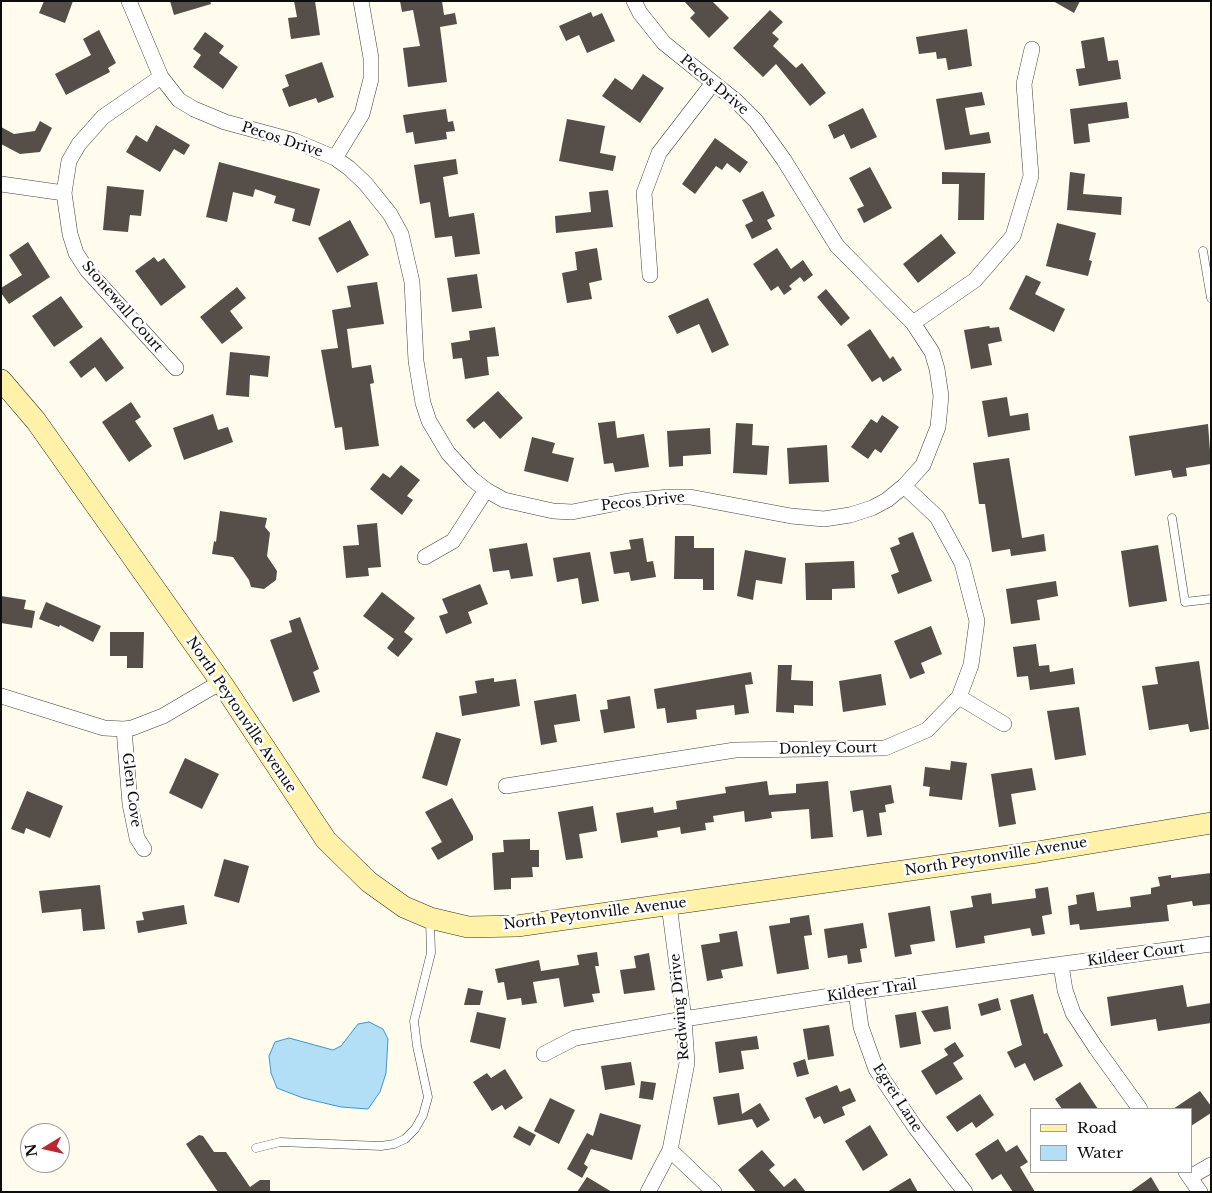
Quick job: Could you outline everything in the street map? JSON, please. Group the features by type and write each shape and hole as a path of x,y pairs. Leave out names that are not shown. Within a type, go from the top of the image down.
{"street":[{"name":"Pecos Drive","path":"129,1 161,77 179,100 194,109 225,122 295,141 335,158 365,182 390,214 401,234 412,282 416,361 423,403 429,421 448,453 472,479 486,490 504,500 553,511 572,512 628,501 668,496 690,497 791,516 824,519 850,515 872,508 887,500 904,486 924,464 938,427 941,396 932,352 913,323 838,246 784,160 756,121 664,43 640,13 634,1"},
{"path":"335,158 354,130 362,114 371,79 371,58 361,1"},
{"path":"913,323 975,280 1012,236 1031,176 1024,84 1032,49"},
{"name":"Stonewall Court","path":"161,77 103,117 79,144 69,161 64,193 70,234 76,253 87,270 176,368"},
{"path":"650,275 644,193 659,153 713,83"},
{"path":"1,184 64,193"},
{"name":"North Peytonville Avenue","path":"1,380 36,421 220,682 331,846 369,882 404,907 430,918 468,927 517,926 1028,853 1211,823"},
{"name":"Donley Court","path":"506,786 735,750 885,748 927,730 959,697 972,665 977,621 962,563 937,517 904,486"},
{"path":"424,556 453,541 486,490"},
{"path":"1,696 104,728 124,729 132,728 163,716 220,682"},
{"path":"959,697 1004,724"},
{"name":"Glen Cove","path":"124,729 130,804 137,838 144,849"},
{"name":"Redwing Drive","path":"648,1192 670,1150 687,1063 684,1019 669,905"},
{"name":"Kildeer Court","path":"1061,965 1211,944"},
{"path":"1061,965 1065,990 1073,1013 1139,1108"},
{"name":"Kildeer Trail","path":"544,1054 575,1038 684,1019 856,992 1061,965"},
{"name":"Egret Lane","path":"856,992 861,1027 876,1069 915,1127 965,1192"},
{"path":"670,1150 714,1192"},
{"path":"1192,1172 1211,1165"},
{"path":"1188,1174 1200,1192"}],"lane":[{"path":"1203,251 1211,298"},
{"path":"1172,518 1185,602 1211,600"},
{"path":"256,1148 280,1142 382,1146 394,1144 405,1139 415,1128 423,1115 428,1097 417,1046 414,1021 431,953 430,918"}],"water":[{"path":"369,1022 383,1029 388,1039 386,1073 380,1092 368,1109 341,1107 303,1098 277,1088 271,1073 269,1056 275,1042 289,1038 333,1050 341,1046 358,1024"}],"building":[{"path":"44,1 73,1 65,23 39,13"},
{"path":"170,1 210,1 211,4 174,15"},
{"path":"294,1 315,1 320,35 291,39 288,18 297,17"},
{"path":"400,1 442,1 444,15 455,13 457,24 440,27 447,82 408,87 403,48 420,46 413,10 402,12"},
{"path":"684,1 712,1 729,18 709,38 690,18 695,13"},
{"path":"1053,1 1080,1 1074,13"},
{"path":"770,10 783,22 772,33 779,39 773,46 796,68 802,63 826,93 810,106 776,64 763,77 733,48"},
{"path":"591,12 593,17 602,13 615,41 587,53 579,35 566,41 559,26"},
{"path":"967,29 972,66 948,70 946,58 937,59 936,52 919,54 916,37"},
{"path":"99,30 116,63 108,68 110,72 66,95 55,74 91,55 83,39"},
{"path":"205,32 224,46 219,53 238,67 223,89 193,67 201,55 193,49"},
{"path":"1104,37 1108,61 1118,60 1121,79 1079,86 1076,69 1085,68 1081,41"},
{"path":"322,62 334,97 318,103 316,98 289,107 282,89 289,86 285,75"},
{"path":"643,74 664,88 640,123 602,96 615,78 632,90"},
{"path":"982,92 985,105 965,108 970,135 989,132 991,143 945,150 936,99"},
{"path":"1127,102 1129,118 1088,124 1090,142 1074,144 1070,109"},
{"path":"863,108 877,137 851,149 844,134 834,139 828,125"},
{"path":"446,109 448,122 453,121 455,131 446,132 447,139 415,144 413,132 406,133 403,115"},
{"path":"567,119 605,126 600,153 616,156 613,171 559,161"},
{"path":"40,121 52,128 40,152 20,154 1,144 1,127 14,134 35,131"},
{"path":"156,125 190,145 184,155 174,149 160,172 126,152 136,135 147,142"},
{"path":"715,138 748,162 740,173 727,163 722,170 716,166 695,194 682,184"},
{"path":"456,159 458,174 443,177 449,217 474,213 480,254 455,257 452,236 435,238 430,202 420,204 414,165"},
{"path":"219,162 320,189 310,226 292,221 295,209 274,203 276,196 255,189 253,197 233,192 227,222 206,217"},
{"path":"870,167 892,208 864,223 857,209 864,206 849,178"},
{"path":"942,172 985,173 984,220 958,220 959,184 942,184"},
{"path":"1070,172 1085,174 1083,194 1122,197 1121,215 1067,210"},
{"path":"107,186 144,190 141,216 130,215 128,232 103,230"},
{"path":"608,190 613,227 556,233 555,216 591,212 589,192"},
{"path":"763,191 775,216 767,220 772,229 752,239 745,225 753,221 742,200"},
{"path":"350,220 369,255 337,273 318,238"},
{"path":"1057,223 1096,233 1089,260 1092,261 1088,276 1046,266"},
{"path":"941,234 956,253 918,283 903,264"},
{"path":"28,242 50,277 9,304 1,293 1,288 22,275 9,255"},
{"path":"597,248 602,280 589,283 592,299 567,303 562,273 577,270 575,252"},
{"path":"777,248 791,269 803,260 813,275 804,282 800,277 789,286 792,289 784,295 778,286 771,291 753,264"},
{"path":"154,257 158,262 164,258 186,287 161,306 135,271"},
{"path":"477,274 482,308 452,312 447,278"},
{"path":"1026,275 1041,282 1035,294 1065,309 1054,332 1009,309"},
{"path":"377,282 384,324 347,329 352,368 371,365 374,383 370,384 379,446 345,450 342,427 335,428 321,350 338,348 332,310 351,307 347,286"},
{"path":"237,287 246,298 230,311 243,328 222,344 200,317"},
{"path":"826,289 850,318 841,326 817,297"},
{"path":"61,296 83,327 54,347 32,316"},
{"path":"708,298 729,345 712,353 699,324 677,334 668,316"},
{"path":"989,326 990,328 999,327 1002,341 988,344 992,365 971,369 964,330"},
{"path":"495,327 499,356 487,357 489,375 465,379 462,358 453,359 451,343 470,340 469,331"},
{"path":"870,329 890,359 893,356 902,370 883,382 880,377 872,382 847,345"},
{"path":"101,337 124,368 106,382 95,367 81,378 69,362"},
{"path":"230,352 270,356 268,377 250,375 249,397 226,395"},
{"path":"498,391 523,418 500,439 484,421 474,429 466,420"},
{"path":"1007,397 1010,416 1028,413 1030,430 988,437 982,401"},
{"path":"131,402 141,417 135,421 152,446 129,462 102,422"},
{"path":"213,414 218,430 228,427 233,442 184,460 173,428"},
{"path":"882,415 899,427 881,453 875,449 868,459 851,447 871,419 877,423"},
{"path":"615,421 617,438 644,434 649,467 615,472 613,463 604,464 598,423"},
{"path":"736,423 753,424 752,445 769,446 767,475 733,473"},
{"path":"1208,424 1211,464 1186,468 1187,476 1173,478 1171,470 1135,476 1129,436"},
{"path":"710,428 711,454 683,456 683,466 669,467 667,431"},
{"path":"532,437 555,443 552,453 574,458 568,482 524,471"},
{"path":"827,445 829,482 789,484 787,448"},
{"path":"1009,458 1022,538 1044,534 1046,551 1011,556 1010,549 992,552 985,504 979,504 973,463"},
{"path":"401,465 420,480 407,496 413,500 402,515 370,489 383,473 390,478"},
{"path":"220,511 267,518 265,527 270,533 267,556 277,571 276,580 264,589 251,587 249,580 233,557 212,554 214,541 216,542"},
{"path":"377,523 381,567 368,568 369,576 346,578 343,546 359,545 357,525"},
{"path":"913,532 932,581 898,594 891,575 899,572 890,548 900,544 898,538"},
{"path":"675,536 694,536 694,548 714,548 714,590 703,590 703,579 674,579"},
{"path":"643,538 647,562 653,561 656,577 631,581 629,572 614,574 610,552 631,549 629,540"},
{"path":"527,543 533,576 511,579 509,570 493,572 489,549"},
{"path":"1158,545 1167,601 1129,607 1121,551"},
{"path":"745,550 786,558 782,584 756,580 753,600 737,596"},
{"path":"590,552 599,601 582,604 578,578 557,582 553,558"},
{"path":"854,561 855,588 832,589 832,600 806,600 805,563"},
{"path":"1056,581 1058,596 1037,600 1040,620 1011,624 1006,589"},
{"path":"480,584 488,604 468,612 472,623 446,634 439,616 448,613 442,599"},
{"path":"382,592 415,618 404,632 413,639 398,657 387,648 394,639 363,616"},
{"path":"1,596 26,600 24,609 35,611 32,628 1,623"},
{"path":"46,602 101,626 93,642 60,625 59,627 39,619"},
{"path":"300,617 319,669 313,672 320,692 293,702 270,640 292,632 289,621"},
{"path":"931,626 942,654 921,663 925,673 910,679 894,641"},
{"path":"110,632 144,632 143,668 127,668 127,656 110,656"},
{"path":"1036,644 1039,666 1049,665 1050,672 1073,668 1075,684 1030,690 1028,676 1017,677 1013,647"},
{"path":"1199,661 1209,729 1190,732 1188,724 1149,730 1142,686 1158,684 1155,667"},
{"path":"778,665 792,665 791,680 813,681 813,706 794,705 794,713 776,712"},
{"path":"751,672 753,684 745,685 749,713 735,715 734,705 696,710 697,719 667,723 665,708 657,709 654,689"},
{"path":"881,674 886,705 843,712 839,681"},
{"path":"494,678 494,682 516,679 520,706 462,716 459,696 477,693 475,681"},
{"path":"576,694 580,721 554,725 557,742 541,745 534,701"},
{"path":"630,696 635,728 604,733 600,710 608,709 607,700"},
{"path":"1079,707 1086,755 1055,760 1047,711"},
{"path":"436,732 461,739 447,786 422,778"},
{"path":"185,758 219,774 202,809 169,793"},
{"path":"951,761 967,763 962,800 929,796 930,787 923,786 925,767 950,770"},
{"path":"1032,768 1036,790 1011,794 1016,824 999,827 991,774"},
{"path":"767,781 769,795 796,793 796,784 828,781 833,837 811,839 809,809 771,812 772,818 745,822 744,811 713,816 714,822 705,823 706,830 681,834 680,827 657,831 658,837 621,843 616,813 653,807 654,813 677,809 676,801 726,793 725,787"},
{"path":"891,785 894,803 885,805 886,812 879,813 882,835 867,837 863,810 853,812 850,791"},
{"path":"27,791 63,806 50,838 26,828 24,834 11,829"},
{"path":"452,798 473,836 473,840 438,860 431,848 442,842 425,812"},
{"path":"593,806 597,831 579,834 583,858 566,860 558,812"},
{"path":"530,839 530,850 539,850 539,867 532,867 533,877 511,878 511,889 494,890 492,853 504,852 503,840"},
{"path":"224,859 249,866 239,903 214,896"},
{"path":"1211,873 1211,904 1193,906 1192,901 1167,905 1169,921 1080,930 1079,924 1070,925 1068,906 1077,904 1076,895 1094,892 1097,911 1131,907 1130,897 1151,894 1151,888 1160,886 1158,877 1171,875 1171,878"},
{"path":"100,885 105,929 83,931 81,909 42,913 39,891"},
{"path":"1048,887 1052,914 1042,916 1045,934 1032,936 1030,928 984,936 985,943 956,948 950,911 973,907 971,896 991,893 992,904 1036,898 1035,889"},
{"path":"184,905 187,924 138,933 136,921 144,920 142,912"},
{"path":"930,906 935,941 910,945 912,954 895,957 888,913"},
{"path":"809,915 812,935 804,936 809,969 777,974 769,926 790,923 790,918"},
{"path":"863,923 867,948 860,949 862,962 848,964 847,955 828,958 824,929"},
{"path":"737,931 743,966 721,970 723,978 707,981 701,945 720,942 719,934"},
{"path":"597,952 599,966 595,966 600,993 592,994 594,1002 564,1007 559,978 533,982 537,1003 522,1005 521,998 507,1000 504,982 498,983 495,969 539,960 541,971 579,965 577,955"},
{"path":"649,953 655,990 624,994 620,970 636,968 634,956"},
{"path":"1183,985 1187,1007 1211,1003 1211,1023 1158,1031 1156,1019 1111,1026 1107,997"},
{"path":"468,988 483,991 480,1005 464,1005"},
{"path":"1033,994 1044,1034 1047,1033 1063,1066 1034,1081 1025,1063 1015,1068 1007,1052 1022,1045 1010,1000"},
{"path":"998,998 1001,1010 981,1016 978,1004"},
{"path":"948,1006 951,1029 934,1032 921,1011"},
{"path":"477,1012 506,1018 500,1049 470,1042"},
{"path":"916,1012 921,1044 900,1048 895,1015"},
{"path":"829,1025 834,1056 808,1060 803,1029"},
{"path":"757,1036 759,1049 741,1051 744,1069 719,1073 715,1042"},
{"path":"955,1042 964,1056 953,1063 963,1079 936,1095 921,1071 948,1055 944,1049"},
{"path":"805,1059 809,1074 797,1077 793,1063"},
{"path":"631,1062 635,1085 605,1090 601,1066"},
{"path":"505,1069 523,1098 505,1110 502,1105 492,1111 473,1082 487,1073 491,1078"},
{"path":"641,1081 656,1083 653,1100 639,1098"},
{"path":"1080,1082 1097,1108 1061,1108 1055,1099"},
{"path":"837,1085 840,1092 850,1088 856,1101 842,1107 845,1115 824,1124 820,1116 814,1119 805,1098"},
{"path":"1200,1091 1211,1106 1211,1113 1192,1125 1192,1108 1174,1108"},
{"path":"739,1093 742,1114 760,1103 770,1120 757,1128 752,1119 718,1125 713,1097"},
{"path":"980,1094 994,1115 976,1128 972,1122 957,1132 946,1117"},
{"path":"550,1098 575,1110 559,1144 534,1131"},
{"path":"600,1113 641,1125 632,1160 591,1149 584,1164 588,1167 582,1178 567,1169 587,1133 593,1136"},
{"path":"870,1125 888,1155 863,1171 845,1141"},
{"path":"519,1126 536,1135 530,1146 513,1137"},
{"path":"199,1135 203,1136 214,1152 226,1152 250,1187 260,1180 270,1180 270,1192 218,1192 186,1144"},
{"path":"998,1139 1006,1152 1017,1145 1028,1162 1020,1167 1035,1192 1013,1192 1001,1174 992,1180 975,1154"},
{"path":"762,1150 775,1165 769,1170 784,1187 795,1178 806,1192 756,1192 738,1170"},
{"path":"587,1177 612,1192 577,1192"},
{"path":"1151,1177 1160,1192 1130,1192"},
{"path":"910,1178 918,1192 887,1192"}]}
